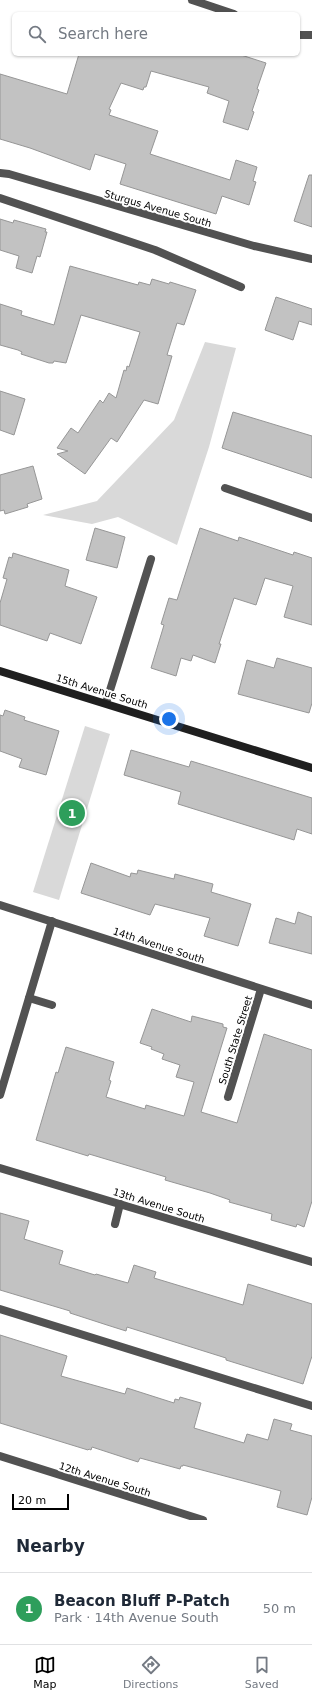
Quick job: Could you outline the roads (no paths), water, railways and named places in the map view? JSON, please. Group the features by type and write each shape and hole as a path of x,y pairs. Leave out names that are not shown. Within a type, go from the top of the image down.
{"main road":[{"name":"15th Avenue South","path":"0,670 312,768"}],"street":[{"path":"192,0 228,12"},
{"path":"300,35 312,35"},
{"name":"Sturgus Avenue South","path":"0,173 9,174 254,246 312,258"},
{"path":"0,198 155,250 241,287"},
{"path":"225,488 312,518"},
{"path":"106,703 151,559"},
{"name":"14th Avenue South","path":"0,905 312,1005"},
{"path":"0,1095 52,921"},
{"name":"South State Street","path":"228,1097 261,989"},
{"path":"29,998 52,1005"},
{"name":"13th Avenue South","path":"0,1168 312,1262"},
{"path":"115,1224 120,1204"},
{"path":"0,1310 312,1406"},
{"name":"12th Avenue South","path":"0,1456 203,1520"}],"place":[{"name":"Beacon Bluff P-Patch","path":"72,813"}]}
